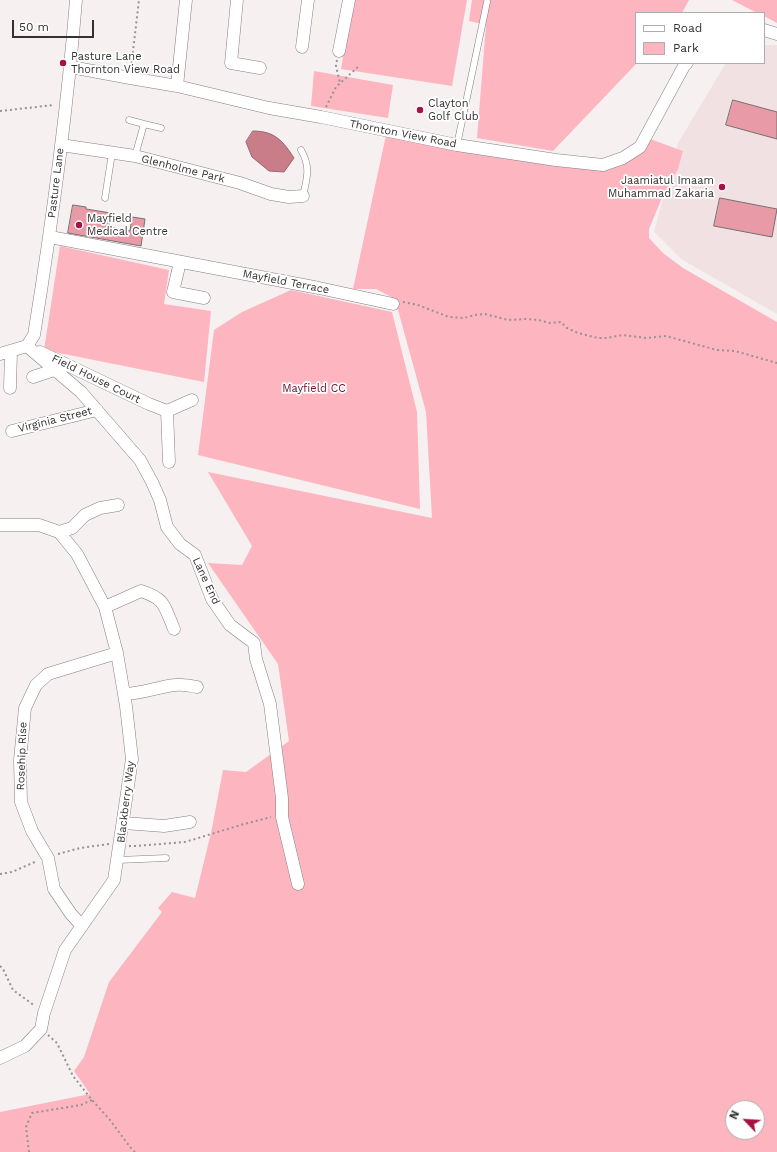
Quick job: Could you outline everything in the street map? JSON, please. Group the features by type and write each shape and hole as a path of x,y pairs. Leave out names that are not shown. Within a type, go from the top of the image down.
{"street":[{"name":"Pasture Lane","path":"27,346 34,335 50,237 66,104 76,0"},
{"path":"177,86 186,0"},
{"path":"237,0 231,63 260,68"},
{"path":"302,46 308,0"},
{"path":"339,51 349,0"},
{"path":"765,30 777,34"},
{"name":"Thornton View Road","path":"70,67 177,86 269,108 457,144 556,160 602,165 623,158 640,147 686,64"},
{"name":"Glenholme Park","path":"61,145 135,156 240,183 271,194 289,197 303,196"},
{"name":"Mayfield Terrace","path":"50,237 319,288 367,300 393,304"},
{"path":"180,262 173,292 204,298"},
{"path":"10,388 5,353 27,346"},
{"name":"Lane End","path":"27,346 80,392 97,410 143,466 160,500 167,527 180,544 195,555 212,599 230,625 254,642 256,659 270,704 282,798 282,817 298,884"},
{"name":"Field House Court","path":"27,346 149,404 167,411"},
{"path":"33,377 54,370"},
{"path":"169,462 167,411 192,400"},
{"name":"Virginia Street","path":"12,431 97,410"},
{"path":"0,525 39,525 59,532 72,528 85,516 100,508 118,505"},
{"name":"Blackberry Way","path":"41,1029 44,1012 65,950 114,880 121,844 132,759 117,653 105,607 77,554 59,532"},
{"path":"105,607 140,591 154,595 162,602 174,629"},
{"name":"Rosehip Rise","path":"82,926 71,914 54,889 48,858 32,831 21,802 20,760 25,708 36,685 48,674 117,653"},
{"path":"124,694 144,692 177,685 197,687"},
{"path":"124,823 164,826 190,822"},
{"path":"0,1058 25,1046 41,1029"}],"lane":[{"path":"457,144 487,2"},
{"path":"129,120 161,128"},
{"path":"135,156 144,124"},
{"path":"301,150 306,158 308,166 303,196"},
{"path":"105,198 112,153"},
{"path":"118,860 166,858"}],"path":[{"path":"130,78 139,0"},
{"path":"339,51 336,66 340,83"},
{"path":"321,117 336,87 359,66"},
{"path":"0,111 66,104"},
{"path":"393,304 395,299 418,305 449,317 464,318 485,314 508,320 526,319 561,322 567,328 578,333 598,338 623,335 646,338 666,336 717,350 735,351 777,363"},
{"path":"121,844 136,846 185,842 244,824 281,815 282,817"},
{"path":"0,966 3,969 13,990 44,1012"},
{"path":"41,1029 57,1043 73,1076 135,1152"},
{"path":"29,1152 26,1127 32,1113 81,1105 92,1100"}],"shaded area":[{"name":"Jaamiatul Imaam Muhammad Zakaria","path":"765,45 777,45 777,314 681,259 654,232 678,143 725,64 765,64"},
{"path":"253,131 261,131 273,135 286,147 294,158 284,172 269,171 252,157 246,142"}],"green space":[{"path":"353,0 467,0 452,86 341,69"},
{"name":"Clayton Golf Club","path":"472,0 689,0 683,12 635,12 636,64 553,151 477,138 486,25 469,21"},
{"path":"732,0 777,0 777,23 765,17 765,12 755,12"},
{"path":"314,71 393,85 388,118 311,106"},
{"path":"386,135 587,166 629,155 650,139 683,151 678,169 664,193 649,229 649,238 663,253 683,268 777,322 777,1152 0,1152 0,1112 90,1094 74,1071 84,1057 109,982 162,912 158,908 172,892 195,898 211,833 223,770 246,772 289,741 278,664 208,563 242,565 252,546 208,472 432,518 426,412 395,299 376,289 353,289"},
{"path":"60,246 169,270 164,304 211,311 204,382 44,350"},
{"name":"Mayfield CC","path":"291,290 392,312 417,412 420,509 198,455 214,330 242,312"}],"building":[{"path":"733,100 777,112 777,139 726,125"},
{"path":"720,198 777,209 772,237 714,226"},
{"name":"Mayfield Medical Centre","path":"73,205 86,207 86,209 111,213 109,227 130,231 132,217 145,219 141,246 68,233"}],"place":[{"name":"Pasture Lane Thornton View Road","path":"63,63"},
{"name":"Clayton Golf Club","path":"420,110"},
{"name":"Jaamiatul Imaam Muhammad Zakaria","path":"722,187"},
{"name":"Mayfield Medical Centre","path":"79,225"}]}
